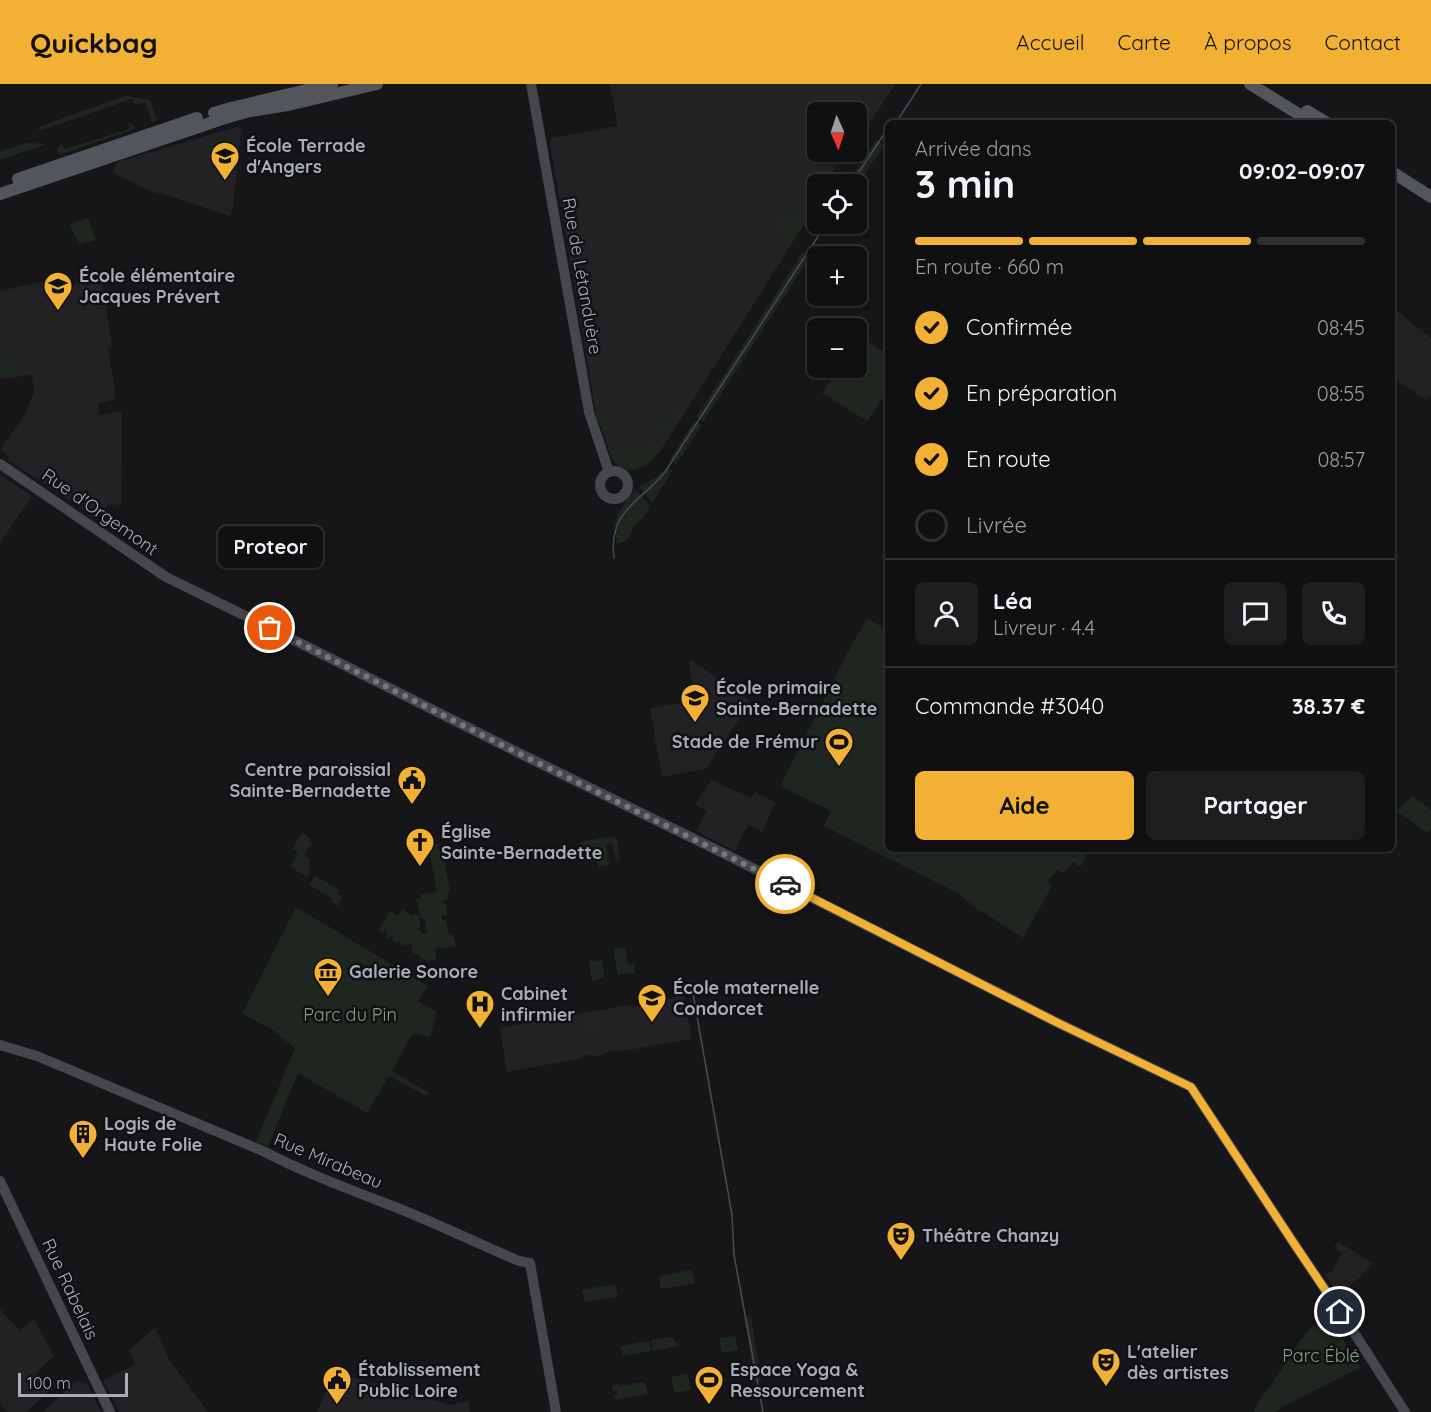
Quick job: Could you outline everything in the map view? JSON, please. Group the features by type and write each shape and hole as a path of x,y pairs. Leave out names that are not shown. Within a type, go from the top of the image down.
{"main road":[{"path":"0,186 139,137 231,108 332,84"},
{"path":"0,194 225,118 377,84"},
{"path":"1250,84 1308,120"},
{"path":"1264,84 1322,120"},
{"path":"1395,166 1431,188"},
{"path":"1395,174 1431,197"}],"street":[{"name":"Rue de Létanduère","path":"531,84 589,412 609,472"},
{"name":"Rue d'Orgemont","path":"0,464 166,577 729,856 1056,1022 1191,1087 1405,1412"},
{"path":"0,1037 37,1056"},
{"path":"0,1045 37,1056"},
{"name":"Rue Mirabeau","path":"37,1056 263,1151 356,1193 437,1224 519,1261 530,1263 556,1412"},
{"name":"Rue Rabelais","path":"0,1181 110,1412"}],"shaded area":[{"path":"896,84 867,126 867,102 807,102 807,162 838,162 832,174 807,174 807,220 659,453 643,466 632,470 621,468 614,461 596,413 550,143 551,138 618,126 610,85"},
{"path":"237,127 241,130 230,216 145,189 112,172 117,162"},
{"path":"54,280 69,281 69,286 75,286 76,281 103,285 112,347 108,348 116,399 98,403 99,415 122,413 121,505 109,504 96,520 8,460 9,457 0,450 24,416 34,392 32,375 0,379 0,291"},
{"path":"1395,309 1431,338 1431,395 1426,400 1395,379"},
{"path":"0,475 32,496 0,543"},
{"name":"École primaire Sainte-Bernadette","path":"691,660 751,701 706,769 662,777 650,708 695,699 689,663"},
{"path":"712,779 751,798 754,792 776,802 762,832 748,824 735,851 696,831 706,811 695,804"},
{"path":"684,995 692,1039 616,1052 615,1050 598,1056 583,1055 583,1058 507,1072 500,1028 548,1019 551,1023 554,1018 629,1005 633,1008 649,1001"},
{"path":"1338,1242 1373,1263 1342,1292 1334,1288 1325,1275 1332,1271 1342,1253 1334,1248"},
{"path":"0,1309 19,1330 34,1319 54,1356 36,1373 50,1390 26,1412 8,1412 0,1403"},
{"path":"155,1328 168,1358 208,1412 119,1412 103,1380 136,1364 129,1350"},
{"path":"334,1372 450,1405 468,1401 470,1412 317,1412"},
{"path":"77,1381 87,1383 101,1412 43,1412"}],"green space":[{"path":"125,96 150,100 157,120 152,122 145,102 135,105 132,99 39,130 38,127"},
{"path":"131,123 135,129 59,155 57,148 62,144 65,149 129,129 128,124"},
{"path":"876,140 884,145 865,174 853,174 861,162 867,162 867,153"},
{"path":"27,143 47,144 0,160 0,151"},
{"path":"807,201 807,219 793,241 772,227 783,210 796,218"},
{"path":"88,218 96,240 78,244 70,224"},
{"path":"802,252 807,255 807,262 703,422 696,417 795,264 797,265 796,262"},
{"path":"770,275 696,395 693,393 759,288"},
{"path":"867,341 885,353 885,394 867,421 822,393 832,378 867,378"},
{"path":"17,357 20,374 0,377 0,360"},
{"path":"592,388 602,393 596,394 599,413 608,412 604,421 607,443 596,413"},
{"path":"680,407 686,411 673,431 657,433 655,421 658,420 660,425 677,415 674,410"},
{"path":"694,421 702,425 676,465 671,461 672,456"},
{"path":"667,438 657,455 642,467 633,470 625,469 617,464 610,454 612,451 649,445"},
{"path":"666,469 673,470 652,503 639,486"},
{"path":"636,490 650,506 643,518 632,527 633,531 626,541 617,546 615,526 619,510"},
{"name":"Stade de Frémur","path":"868,618 885,629 885,852 1090,852 1084,856 1086,858 1080,867 1073,862 1063,873 1057,869 1047,882 1052,886 1023,938 982,913 956,892 824,826 831,811 780,786 853,642"},
{"path":"1413,796 1431,810 1431,828 1428,833 1396,811"},
{"path":"302,833 311,839 312,843 304,856 309,859 309,878 291,866 298,853 292,849"},
{"path":"614,836 617,838 620,859 616,860 612,844 606,845 610,865 598,867 597,860 585,861 580,842"},
{"path":"440,844 437,849 442,851 450,890 449,899 443,901 446,904 448,915 442,916 442,920 446,919 449,935 453,935 456,946 435,949 436,960 427,962 427,959 424,960 411,951 413,946 408,943 406,946 399,942 398,944 392,940 391,936 389,939 386,937 388,933 379,930 390,911 398,916 402,909 413,916 415,914 419,916 421,927 419,930 422,934 427,933 425,919 421,919 416,899 421,898 420,895 437,892 429,848"},
{"path":"315,875 339,890 337,893 341,896 341,900 338,906 332,902 333,899 309,885"},
{"name":"Parc du Pin","path":"296,907 428,986 418,1001 437,1012 430,1037 413,1033 392,1071 429,1093 427,1096 389,1076 367,1113 298,1073 268,1146 256,1142 295,1048 270,1028 242,1014"},
{"path":"625,947 628,964 634,963 635,973 618,975 613,949"},
{"path":"602,960 604,977 592,981 589,961"},
{"path":"603,1016 605,1027 585,1031 583,1019"},
{"path":"692,1270 695,1283 661,1289 659,1276"},
{"path":"615,1284 618,1297 584,1302 582,1290"},
{"path":"751,1316 761,1380 755,1381 744,1317"},
{"name":"Parc Éblé","path":"1330,1319 1361,1367 1276,1412 1254,1412 1258,1402 1311,1327"},
{"path":"735,1336 738,1350 722,1353 719,1338"},
{"path":"672,1337 679,1346 653,1351 651,1340"},
{"path":"649,1341 651,1351 623,1356 621,1346"},
{"path":"688,1374 691,1390 674,1393 671,1377"},
{"path":"645,1382 648,1394 615,1400 614,1395 618,1394 618,1391 613,1392 612,1385"}],"tram line":[{"path":"898,120 921,84"},
{"path":"858,174 885,133"},
{"path":"614,558 613,542 621,518 665,472 820,234"},
{"path":"691,982 732,1215 734,1255 763,1412"}],"way so far":[{"path":"270,628 785,884"}],"place":[{"name":"École Terrade d'Angers","path":"225,182"},
{"name":"École élémentaire Jacques Prévert","path":"58,312"},
{"name":"Proteor","path":"270,628"},
{"name":"École primaire Sainte-Bernadette","path":"695,724"},
{"name":"Stade de Frémur","path":"839,768"},
{"name":"Centre paroissial Sainte-Bernadette","path":"412,806"},
{"name":"Église Sainte-Bernadette","path":"420,868"},
{"name":"Galerie Sonore","path":"328,998"},
{"name":"École maternelle Condorcet","path":"652,1024"},
{"name":"Cabinet infirmier","path":"480,1030"},
{"name":"Logis de Haute Folie","path":"83,1160"},
{"name":"Théâtre Chanzy","path":"901,1262"},
{"name":"L'atelier dès artistes","path":"1106,1388"},
{"name":"Établissement Public Loire","path":"337,1406"},
{"name":"Espace Yoga & Ressourcement","path":"709,1406"}],"route":[{"path":"785,884 1056,1022 1191,1087 1340,1312"}]}
